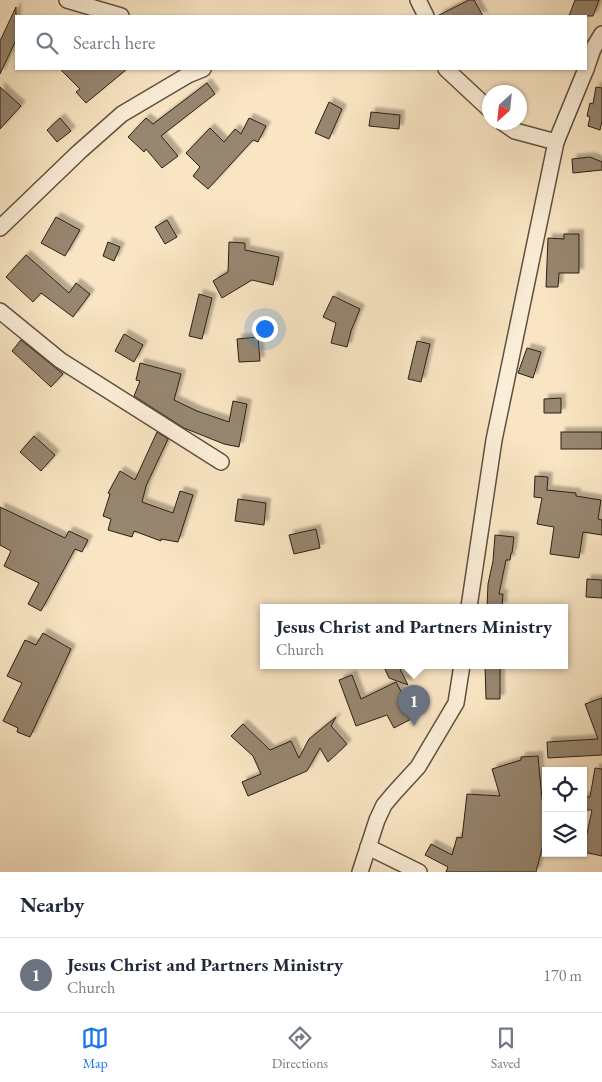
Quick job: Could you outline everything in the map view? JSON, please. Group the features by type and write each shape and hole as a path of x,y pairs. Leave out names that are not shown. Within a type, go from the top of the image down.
{"street":[{"path":"67,0 118,15"},
{"path":"418,0 426,15"},
{"path":"587,66 593,49 602,34"},
{"path":"0,228 79,152 122,114 188,75 200,70"},
{"path":"447,70 482,103"},
{"path":"469,604 494,440 556,142 586,70"},
{"path":"514,130 556,142"},
{"path":"0,311 60,360 221,462"},
{"path":"360,872 377,820 384,805 418,767 456,703 461,669"},
{"path":"368,847 419,872"}],"building":[{"path":"469,0 474,0 482,15 439,15"},
{"path":"575,0 599,0 593,16 569,15"},
{"path":"16,7 15,42 0,74 0,41"},
{"path":"61,70 126,70 86,103 76,92 80,89"},
{"path":"207,83 215,94 161,136 178,156 162,168 146,149 144,152 128,137 146,118 153,124"},
{"path":"0,87 21,106 0,129"},
{"path":"596,87 602,88 602,121 600,130 588,126 590,117 587,116 590,103 593,104"},
{"path":"329,102 342,109 329,139 315,133"},
{"path":"371,112 400,115 399,129 369,126"},
{"path":"60,118 71,131 57,142 47,130"},
{"path":"249,118 266,126 258,142 253,140 208,189 193,176 200,167 186,153 210,128 224,142 235,129 241,134"},
{"path":"590,157 602,162 602,170 573,173 572,159"},
{"path":"56,217 80,230 65,256 41,243"},
{"path":"167,220 177,237 165,244 155,227"},
{"path":"564,234 579,234 579,273 559,273 558,287 546,287 548,238 564,239"},
{"path":"108,242 120,247 114,261 103,256"},
{"path":"229,242 245,243 245,250 279,257 273,285 252,280 222,298 213,281 228,272"},
{"path":"26,255 69,293 76,283 90,294 73,317 41,293 33,302 6,277"},
{"path":"199,294 212,298 202,339 189,336"},
{"path":"333,296 360,309 347,347 331,343 336,323 323,317"},
{"path":"124,334 143,345 134,362 115,351"},
{"path":"258,337 260,361 239,362 237,339"},
{"path":"21,340 63,374 51,387 12,351"},
{"path":"417,341 430,344 421,382 408,379"},
{"path":"527,348 541,352 533,378 518,373"},
{"path":"140,363 181,374 174,400 197,411 229,422 233,401 247,404 239,447 224,444 184,428 134,396 140,381 136,380"},
{"path":"561,398 561,413 544,413 544,399"},
{"path":"157,432 168,439 146,486 142,502 173,513 180,491 193,495 178,542 161,539 161,541 134,531 132,537 108,530 111,519 103,516 110,494 108,493 120,471 135,480"},
{"path":"561,432 602,432 602,449 561,449"},
{"path":"34,436 55,455 41,471 20,452"},
{"path":"535,476 548,477 547,490 576,493 576,496 601,500 598,519 602,520 602,535 583,532 579,558 550,554 554,527 537,524 542,498 534,497"},
{"path":"238,499 266,503 264,525 235,521"},
{"path":"0,507 65,538 69,531 88,540 82,552 75,549 41,611 28,604 39,583 4,566 11,551 0,545"},
{"path":"316,529 320,548 294,554 289,535"},
{"path":"495,535 514,537 512,553 510,560 506,560 499,594 503,594 502,604 487,604 488,584 493,561"},
{"path":"587,579 602,580 602,598 586,597"},
{"path":"43,633 71,649 30,737 17,732 18,728 3,721 22,683 7,676 25,640 36,645"},
{"path":"385,669 400,669 408,685 389,678"},
{"path":"485,669 500,669 500,699 486,699"},
{"path":"352,675 361,699 396,682 415,717 394,728 387,715 356,726 339,680"},
{"path":"602,698 602,755 548,758 547,742 598,739 585,704"},
{"path":"336,717 331,726 347,744 328,762 320,748 307,771 248,796 242,782 261,774 253,756 231,736 243,724 270,750 291,741 299,758 309,739"},
{"path":"538,756 542,799 542,849 536,872 446,872 448,867 425,855 431,844 452,855 457,837 462,838 467,794 500,796 492,769 521,760 521,757"},
{"path":"595,768 602,769 602,856 587,853 587,833 592,810 587,810 587,797 590,797"}],"place":[{"name":"Jesus Christ and Partners Ministry","path":"414,726"}]}
